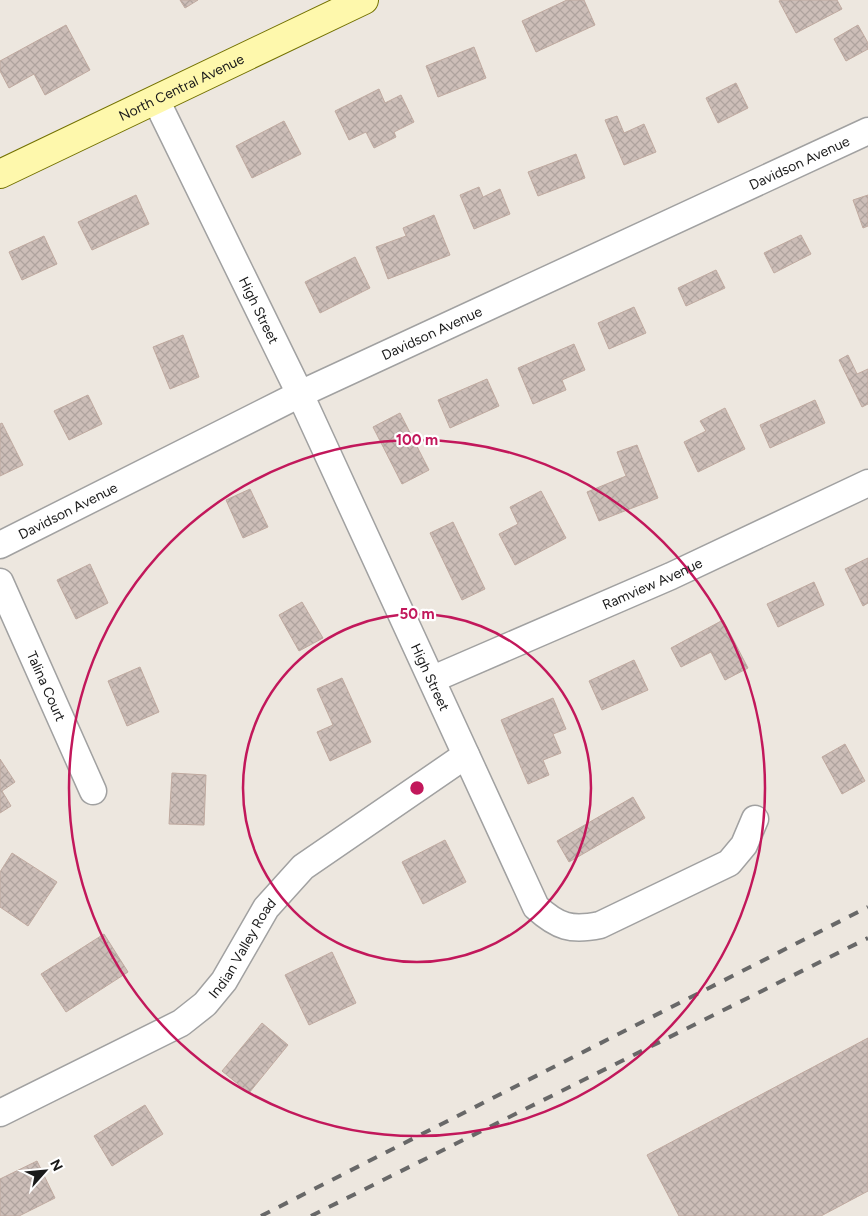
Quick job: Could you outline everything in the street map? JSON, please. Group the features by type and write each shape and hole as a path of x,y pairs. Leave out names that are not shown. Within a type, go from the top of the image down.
{"main road":[{"name":"North Central Avenue","path":"0,174 364,0"}],"street":[{"name":"High Street","path":"156,100 300,394 433,679 536,907 550,919 564,926 582,928 600,925 729,863 744,845 755,819"},
{"name":"Davidson Avenue","path":"0,545 300,394 868,131"},
{"name":"Ramview Avenue","path":"433,679 671,576 868,483"},
{"name":"Talina Court","path":"0,582 93,790"},
{"name":"Indian Valley Road","path":"0,1113 181,1023 205,1004 224,981 266,908 303,867 466,755"}],"building":[{"path":"180,0 198,0 185,8"},
{"path":"567,0 584,0 595,25 536,52 522,21"},
{"path":"837,0 842,9 796,33 779,1"},
{"path":"66,25 90,70 45,95 34,74 9,88 0,71 0,61"},
{"path":"858,25 868,43 868,49 846,61 834,39"},
{"path":"474,47 486,78 438,97 426,66"},
{"path":"736,83 748,108 718,123 706,98"},
{"path":"379,89 385,103 401,95 414,122 394,132 396,137 374,148 366,132 349,140 335,111"},
{"path":"617,116 624,133 644,124 656,152 624,165 605,120"},
{"path":"284,121 301,154 252,178 236,146"},
{"path":"576,154 585,178 538,196 528,172"},
{"path":"479,187 483,197 500,189 510,214 474,229 460,195"},
{"path":"136,195 149,224 92,250 78,222"},
{"path":"868,195 868,226 863,228 853,200"},
{"path":"434,215 450,255 388,279 376,247 406,236 403,228"},
{"path":"801,235 811,254 774,273 764,253"},
{"path":"44,236 57,264 22,280 9,252"},
{"path":"355,257 370,288 320,313 305,282"},
{"path":"716,270 725,288 686,306 678,288"},
{"path":"634,307 646,333 609,349 598,323"},
{"path":"183,335 199,377 170,389 153,347"},
{"path":"574,344 585,370 562,380 566,390 533,404 518,368"},
{"path":"848,355 857,374 868,369 868,404 862,407 839,360"},
{"path":"487,379 499,406 450,428 438,400"},
{"path":"88,395 102,424 69,440 54,411"},
{"path":"815,400 825,423 770,448 760,425"},
{"path":"725,408 745,449 698,472 684,442 706,431 700,421"},
{"path":"400,413 429,470 402,484 373,427"},
{"path":"2,423 23,465 0,476 0,424"},
{"path":"637,445 658,498 599,521 587,492 626,476 617,452"},
{"path":"250,489 268,527 243,538 226,500"},
{"path":"541,491 566,538 515,565 499,534 518,524 510,507"},
{"path":"453,522 485,589 462,600 430,533"},
{"path":"868,558 868,603 863,606 845,569"},
{"path":"90,564 108,603 76,619 57,580"},
{"path":"814,582 824,605 778,627 767,604"},
{"path":"302,602 323,638 299,651 279,615"},
{"path":"723,620 748,668 725,680 711,652 681,667 671,648"},
{"path":"634,660 648,690 602,710 589,681"},
{"path":"140,667 159,712 127,726 108,681"},
{"path":"342,678 371,742 330,761 317,732 333,725 317,689"},
{"path":"553,698 566,729 553,734 561,753 543,760 549,775 528,784 501,720"},
{"path":"845,744 865,781 842,794 822,757"},
{"path":"0,759 15,782 2,791 11,806 0,813"},
{"path":"172,773 206,775 204,825 169,824"},
{"path":"633,797 645,818 569,862 557,841"},
{"path":"445,840 466,882 423,904 402,862"},
{"path":"12,853 57,882 28,926 0,907 0,872"},
{"path":"104,934 128,972 66,1012 41,974"},
{"path":"332,952 356,1003 309,1025 285,975"},
{"path":"262,1023 288,1045 249,1093 222,1071"},
{"path":"868,1038 868,1191 821,1216 679,1216 647,1155"},
{"path":"145,1105 163,1134 112,1166 94,1136"},
{"path":"37,1161 55,1198 19,1216 0,1216 0,1179"}],"railway":[{"path":"261,1216 868,907"},
{"path":"311,1216 868,938"}]}
